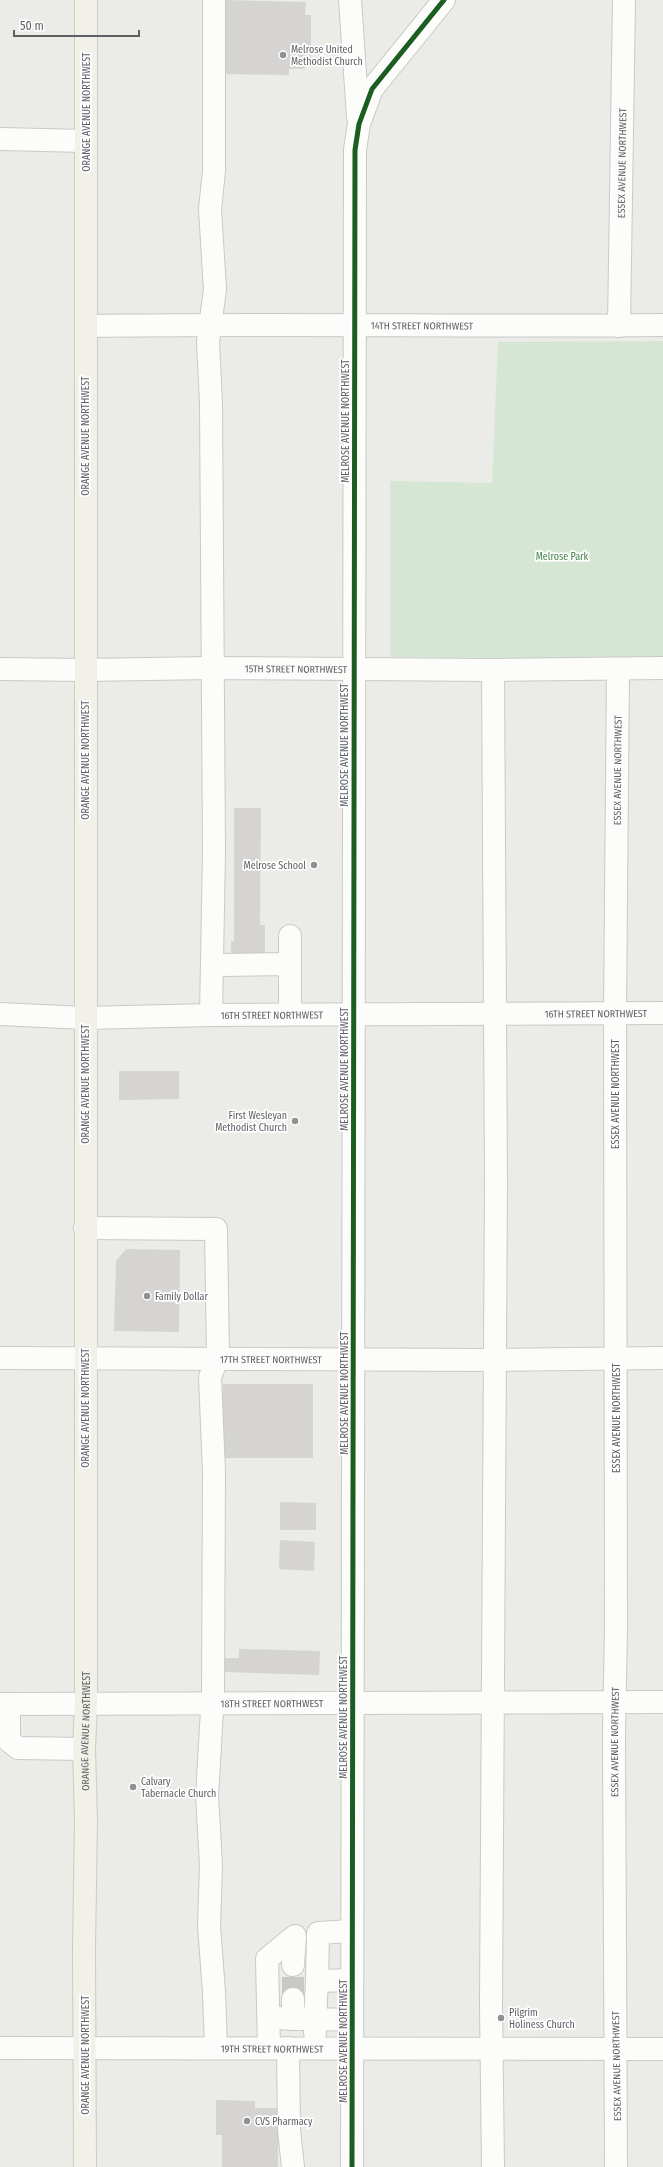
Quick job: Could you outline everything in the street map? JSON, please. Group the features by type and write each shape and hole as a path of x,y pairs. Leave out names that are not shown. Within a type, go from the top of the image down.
{"main road":[{"name":"ORANGE AVENUE NORTHWEST","path":"85,2167 86,0"}],"street":[{"path":"212,1015 214,852 210,403 208,342 209,324 215,289 210,209 214,171 214,0"},
{"path":"350,0 359,124"},
{"name":"MELROSE AVENUE NORTHWEST","path":"352,2167 351,1931 355,150 359,124 372,89 444,0"},
{"name":"ESSEX AVENUE NORTHWEST","path":"619,326 624,0"},
{"path":"0,139 85,141"},
{"name":"14TH STREET NORTHWEST","path":"86,326 209,324 354,326 663,325"},
{"name":"15TH STREET NORTHWEST","path":"0,669 85,670 212,668 493,670 663,668"},
{"name":"ESSEX AVENUE NORTHWEST","path":"616,2167 615,1012 618,669"},
{"path":"493,670 496,1183 494,1360 493,2167"},
{"path":"290,936 290,1014"},
{"path":"221,965 290,964"},
{"name":"16TH STREET NORTHWEST","path":"0,1014 85,1018 290,1014 663,1013"},
{"path":"85,1228 216,1229 218,1357 210,1377 214,1472 212,1703 207,1796 211,1865 209,1926 214,1992 216,2048"},
{"name":"17TH STREET NORTHWEST","path":"0,1358 85,1360 218,1357 494,1360 663,1358"},
{"name":"18TH STREET NORTHWEST","path":"5,1704 663,1702"},
{"path":"5,1704 9,1741 18,1748 84,1749"},
{"path":"293,2167 289,2130 288,2082 279,2048 268,2018 267,1959 295,1936 351,1931"},
{"path":"315,2048 318,1933"},
{"path":"293,1965 295,1936"},
{"path":"317,1981 352,1980"},
{"path":"268,2018 293,2009 315,2019 352,2020"},
{"name":"19TH STREET NORTHWEST","path":"0,2048 663,2049"},
{"path":"286,2167 289,2130"}],"green space":[{"name":"Melrose Park","path":"663,341 663,659 390,657 390,481 492,483 498,342"}],"building":[{"path":"219,0 306,2 305,15 311,15 311,60 305,60 305,69 289,69 289,75 218,74"},
{"path":"234,808 261,808 260,925 265,925 265,955 231,955 231,941 234,941"},
{"path":"119,1071 179,1071 179,1099 119,1100"},
{"name":"Family Dollar","path":"126,1249 180,1250 179,1332 114,1331 116,1261"},
{"path":"223,1384 313,1384 313,1458 223,1458"},
{"path":"280,1502 316,1503 316,1530 280,1530"},
{"path":"280,1540 315,1542 314,1571 279,1569"},
{"path":"239,1649 320,1651 319,1675 224,1672 224,1658 239,1658"},
{"name":"CVS Pharmacy","path":"216,2100 255,2101 255,2108 278,2108 278,2167 222,2167 222,2135 216,2135"}],"tunnel":[{"path":"293,1965 293,1999"}],"cycle path":[{"path":"352,2167 355,150 359,124 372,89 444,0"}],"place":[{"name":"Melrose United Methodist Church","path":"283,55"},
{"name":"Melrose School","path":"314,865"},
{"name":"First Wesleyan Methodist Church","path":"295,1121"},
{"name":"Family Dollar","path":"147,1296"},
{"name":"Calvary Tabernacle Church","path":"133,1787"},
{"name":"Pilgrim Holiness Church","path":"501,2018"},
{"name":"CVS Pharmacy","path":"247,2121"}]}
